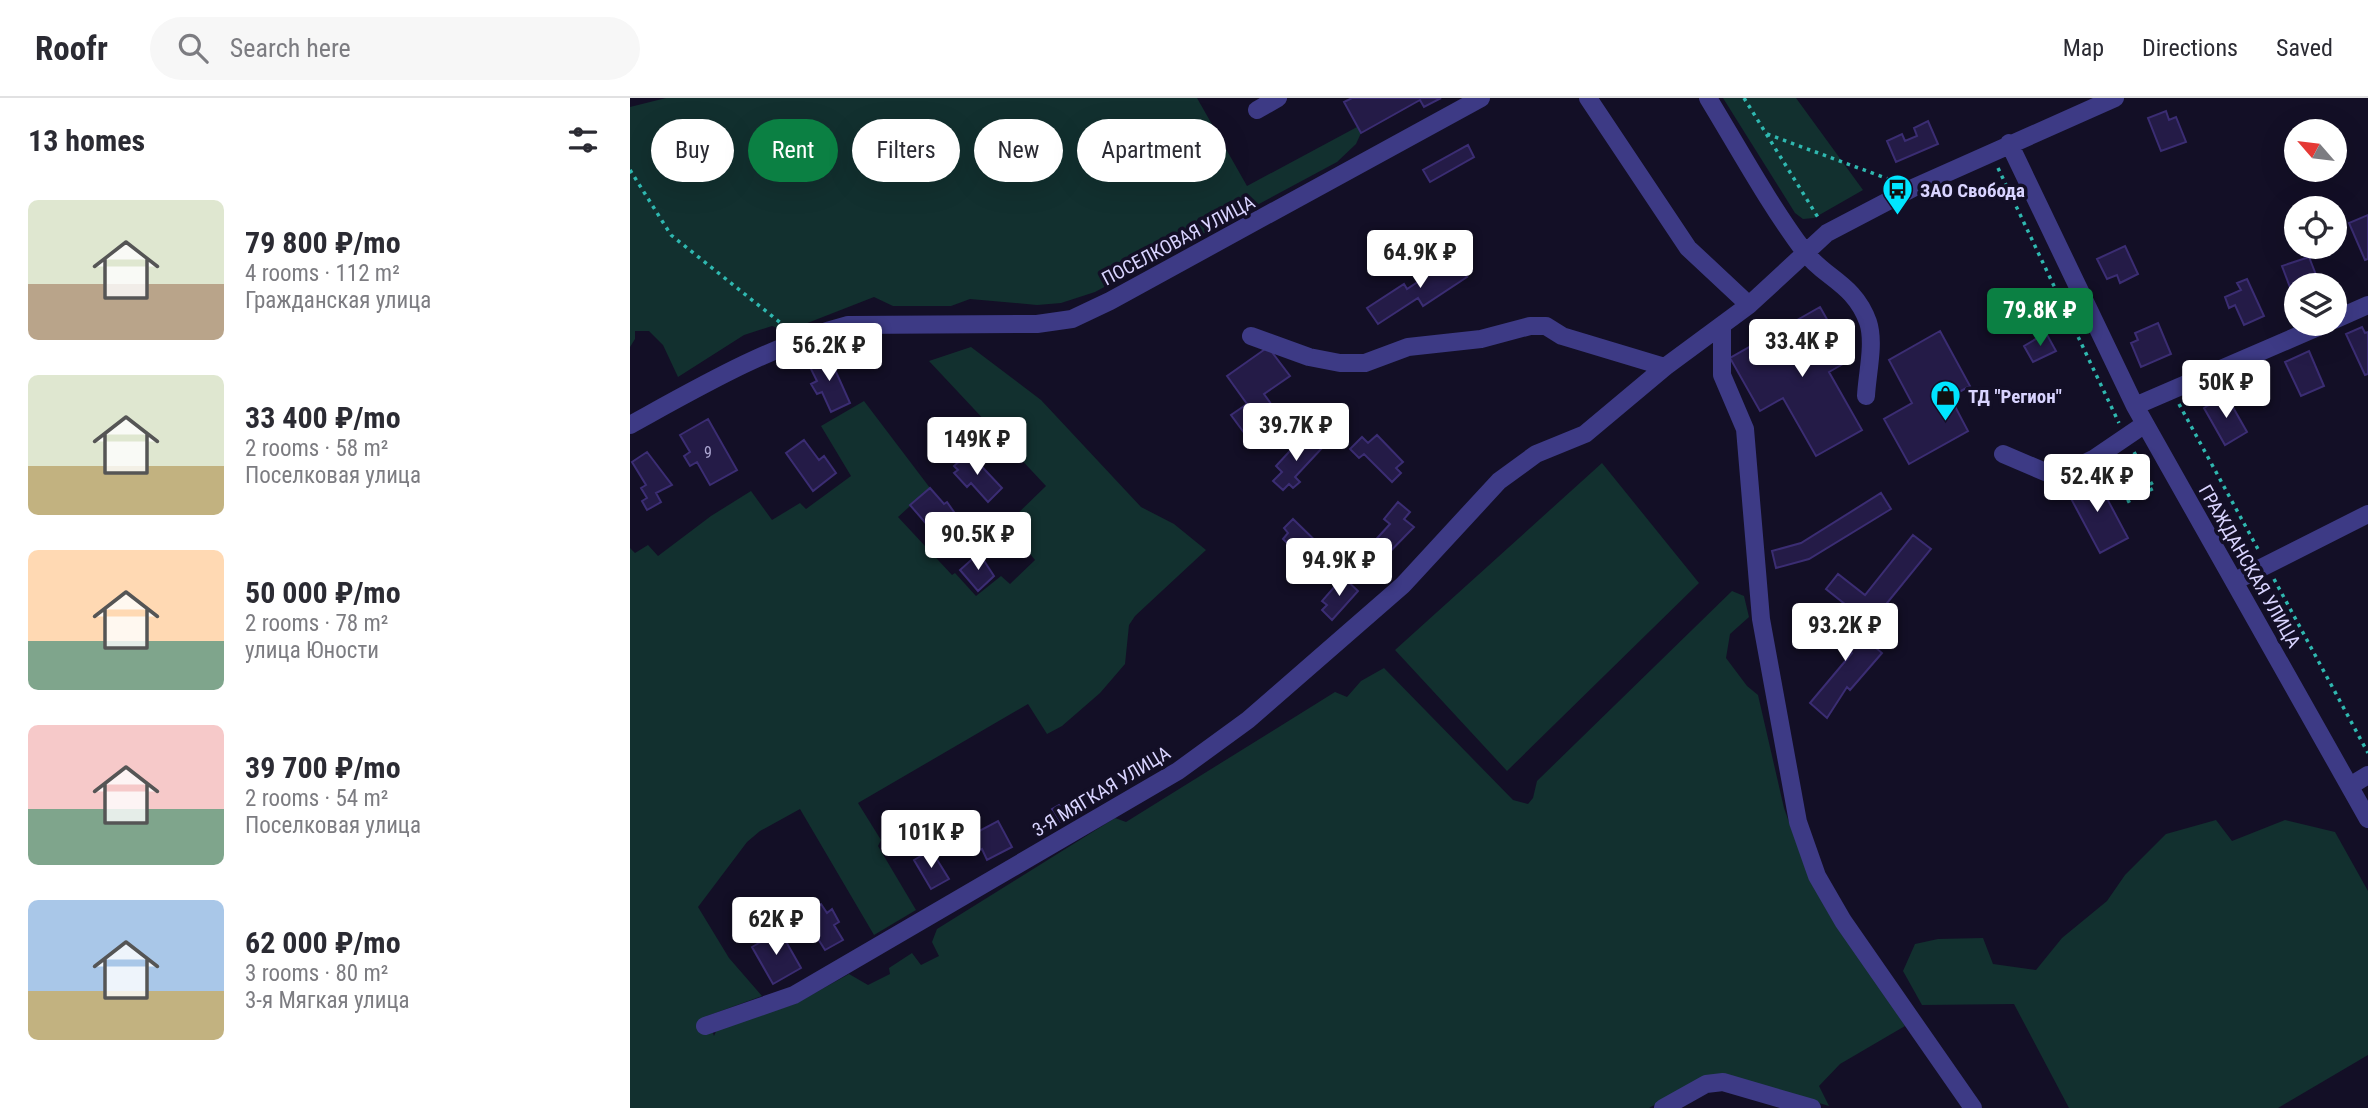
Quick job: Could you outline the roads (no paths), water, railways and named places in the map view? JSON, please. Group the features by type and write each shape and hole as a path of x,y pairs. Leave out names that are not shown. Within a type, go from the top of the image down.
{"street":[{"path":"1257,110 1278,98"},
{"name":"ПОСЕЛКОВАЯ УЛИЦА","path":"630,425 711,381 803,340 848,326 882,323 1037,324 1072,318 1110,301 1481,98"},
{"path":"1588,98 1688,248 1749,305"},
{"path":"1708,98 1806,254 1842,283 1868,323 1866,396"},
{"path":"1251,336 1309,357 1340,363 1365,362 1408,347 1482,339 1530,326 1546,326 1562,336 1665,367 1749,305 1827,233 1913,188 2009,143 2115,98"},
{"name":"ГРАЖДАНСКАЯ УЛИЦА","path":"2009,143 2135,407 2368,819"},
{"path":"2347,314 2368,305"},
{"path":"1722,327 1722,375 1745,429 1761,619 1798,822 1818,876 1843,921 1972,1108"},
{"path":"2135,407 2298,336"},
{"name":"3-Я МЯГКАЯ УЛИЦА","path":"705,1026 794,995 1178,771 1248,720 1403,585 1499,481 1536,454 1585,434 1665,367"},
{"path":"2003,454 2057,477 2095,458 2145,424"},
{"path":"2235,581 2368,514"},
{"path":"2350,786 2368,775"},
{"path":"1663,1108 1714,1082 1734,1084 1812,1108"}],"place":[{"name":"ЗАО Свобода","path":"1897,217"},
{"name":"ТД \"Регион\"","path":"1945,423"}]}
